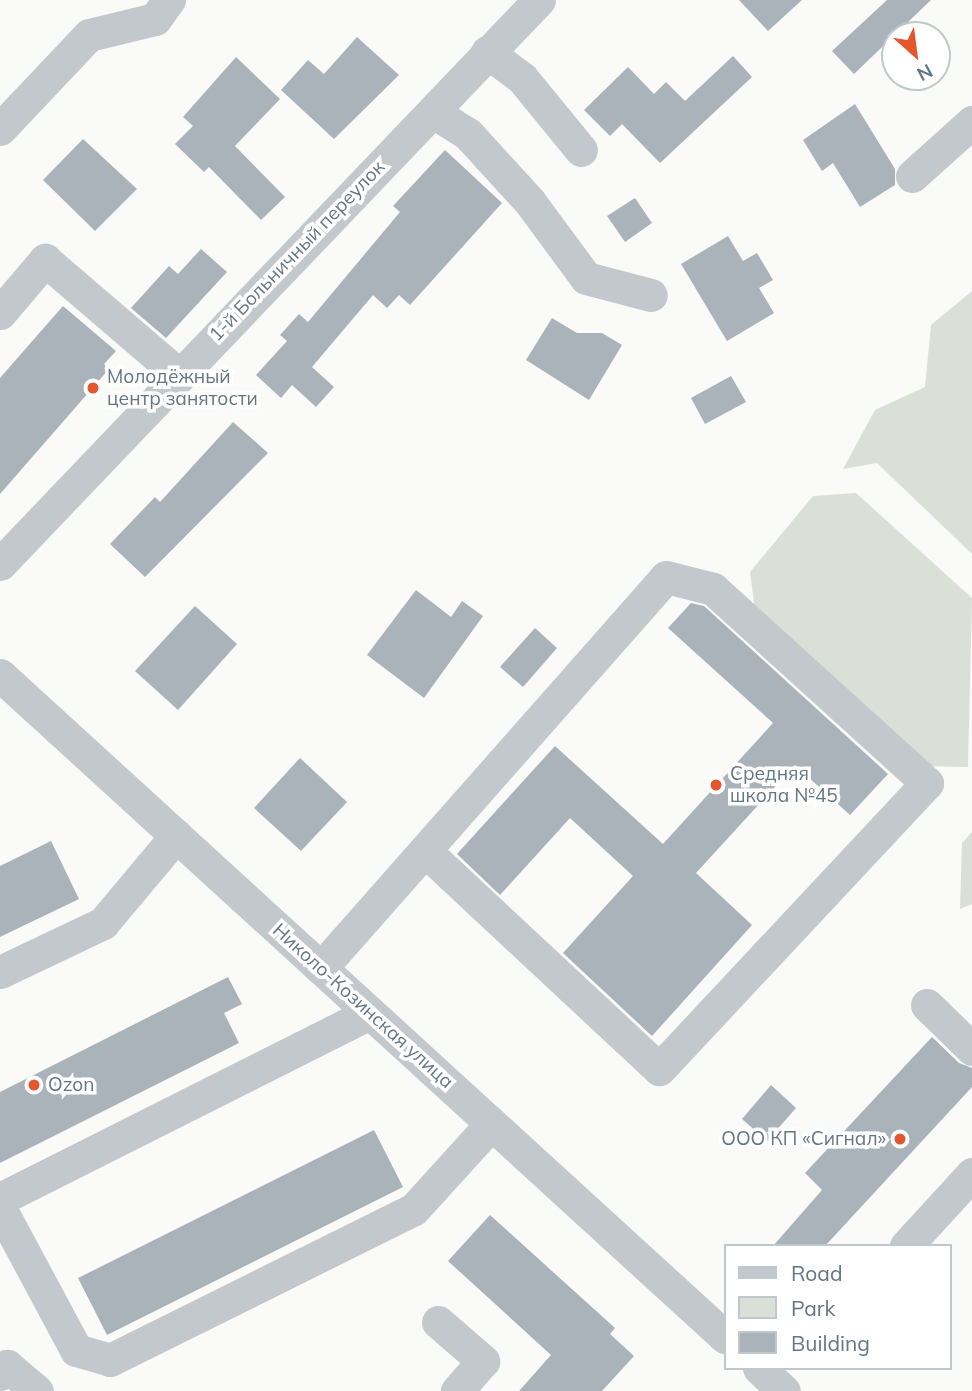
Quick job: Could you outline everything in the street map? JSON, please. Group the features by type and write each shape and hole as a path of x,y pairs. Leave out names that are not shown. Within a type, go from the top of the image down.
{"street":[{"path":"0,129 89,35 155,19 169,0"},
{"name":"1-й Больничный переулок","path":"0,564 177,373 433,112 486,51 539,0"},
{"path":"486,51 522,78 581,150"},
{"path":"433,112 468,134 530,202 586,278 651,295"},
{"path":"912,176 972,122"},
{"path":"0,313 45,260 177,373"},
{"path":"321,968 427,853 666,577 713,589 928,783 659,1069 427,853"},
{"name":"Николо-Козинская улица","path":"0,675 724,1336"},
{"path":"0,972 103,923 176,835"},
{"path":"926,1005 972,1049"},
{"path":"0,1199 370,1013"},
{"path":"0,1209 76,1350 110,1360 414,1209 491,1124"},
{"path":"908,1244 972,1174"},
{"path":"438,1322 484,1361 457,1391"},
{"path":"0,1374 7,1366 37,1391"}],"green space":[{"path":"972,291 972,554 877,463 843,469 875,410 925,387 931,325"},
{"path":"856,493 972,598 968,767 922,766 755,610 750,572 813,496"},
{"path":"972,832 972,904 960,909 962,843"}],"building":[{"path":"739,0 802,0 768,31"},
{"path":"887,0 931,0 909,21 881,21 881,48 854,74 832,51"},
{"path":"357,37 399,75 334,139 281,90 308,60 324,74"},
{"path":"733,56 752,77 660,163 622,124 610,136 584,110 628,67 654,94 666,82 685,101"},
{"path":"236,57 280,99 235,146 285,197 261,220 209,167 204,172 175,144 193,126 183,117"},
{"path":"855,104 895,169 895,185 860,207 833,163 822,171 803,140"},
{"path":"83,139 137,189 95,231 43,180"},
{"path":"445,150 502,203 410,305 399,295 387,308 373,295 312,367 334,387 316,407 292,385 281,398 256,375 287,341 280,335 299,314 308,322 400,212 393,206"},
{"path":"635,198 652,223 625,242 607,216"},
{"path":"728,236 743,261 757,253 773,280 759,288 774,313 727,341 681,264"},
{"path":"201,249 227,272 166,338 131,308 169,266 178,274"},
{"path":"63,306 116,351 104,364 109,369 0,494 0,378"},
{"path":"552,318 577,333 602,333 622,345 589,400 526,360"},
{"path":"731,376 746,402 705,424 691,398"},
{"path":"233,422 268,453 145,577 110,544 155,497 160,502"},
{"path":"416,590 451,617 462,601 483,616 424,698 367,655"},
{"path":"691,603 704,606 888,774 850,815 795,765 696,873 752,925 652,1036 563,953 633,876 570,818 500,895 457,854 555,746 663,844 773,723 668,628"},
{"path":"195,606 237,644 178,710 135,671"},
{"path":"535,628 557,648 523,687 500,667"},
{"path":"300,758 347,802 301,851 254,808"},
{"path":"51,841 79,899 0,937 0,866"},
{"path":"228,977 242,1004 224,1013 239,1043 0,1163 0,1092"},
{"path":"932,1037 959,1063 972,1068 972,1087 827,1244 775,1244 822,1190 805,1173"},
{"path":"771,1085 796,1108 767,1141 742,1119"},
{"path":"374,1130 403,1187 107,1335 78,1278"},
{"path":"490,1215 615,1328 610,1334 634,1356 602,1391 519,1391 551,1355 448,1261"}],"place":[{"name":"Молодёжный центр занятости","path":"93,388"},
{"name":"Средняя школа №45","path":"716,785"},
{"name":"Ozon","path":"34,1085"},
{"name":"ООО КП «Сигнал»","path":"900,1139"}]}
